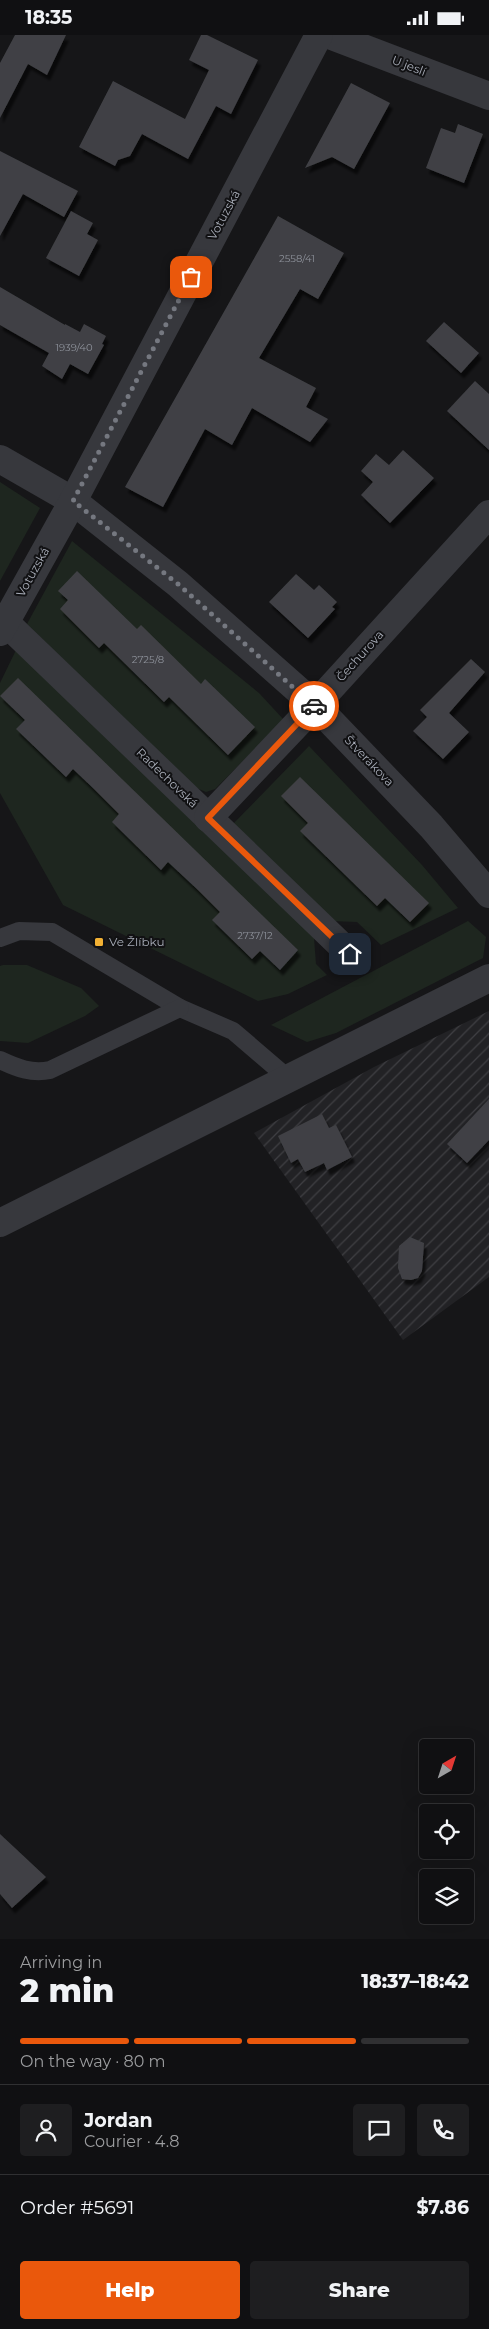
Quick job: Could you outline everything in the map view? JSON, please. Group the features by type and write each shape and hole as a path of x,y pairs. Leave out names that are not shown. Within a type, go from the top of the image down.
{"street":[{"name":"Votuzská","path":"3,627 73,501 319,35"},
{"name":"U jeslí","path":"329,35 489,96"},
{"name":"Štverákova","path":"0,459 73,501 178,584 315,705 431,826 489,894"},
{"name":"Čechurova","path":"208,818 315,705 489,514"},
{"name":"Radechovská","path":"3,627 208,818 350,954"},
{"path":"0,1223 489,978"}],"lane":[{"path":"0,938 19,931 52,932 180,1007 233,1031 289,1079"},
{"path":"0,1060 27,1071 40,1073 50,1071 180,1007"}],"shaded area":[{"path":"0,482 40,508 0,581"},
{"path":"72,541 259,693 284,720 215,789 206,792 194,787 27,624"},
{"path":"17,648 314,938 316,964 327,975 288,994 258,1001 63,905 0,793 0,683"},
{"path":"309,746 422,865 458,908 381,945 357,922 330,921 233,824"},
{"path":"468,921 486,937 483,958 336,1033 307,1042 271,1025"},
{"path":"27,965 81,988 99,1006 85,1016 28,1043 0,1041 0,966"},
{"path":"489,1011 489,1277 403,1340 254,1133 374,1067"}],"building":[{"path":"15,35 66,35 47,75 28,64 0,118 0,63"},
{"path":"201,35 207,35 258,60 231,114 216,106 188,159 142,134 130,156 118,160 115,166 79,147 113,81 185,119 209,70 189,60"},
{"path":"351,83 390,103 354,169 332,157 305,168"},
{"path":"458,124 483,134 464,183 426,168 441,128 455,133"},
{"path":"0,151 78,191 64,217 23,194 0,236"},
{"path":"71,211 93,223 87,234 98,240 79,276 46,258"},
{"path":"278,216 344,253 318,299 300,289 259,358 316,388 306,407 328,419 310,442 252,408 232,445 205,429 163,507 125,487"},
{"path":"0,287 80,332 84,324 106,336 102,344 104,345 88,374 70,364 62,379 42,366 49,353 0,325"},
{"path":"444,322 479,353 461,373 426,341"},
{"path":"475,381 489,394 489,450 447,411"},
{"path":"403,450 434,478 390,523 361,495 373,482 361,471 376,454 389,465"},
{"path":"77,571 137,629 141,625 201,684 205,679 255,727 228,755 169,697 164,702 104,643 99,648 60,609 68,600 58,591"},
{"path":"296,574 314,590 319,585 337,602 332,607 335,609 308,638 269,602"},
{"path":"471,659 485,672 449,713 469,732 443,759 413,731 427,717 420,710"},
{"path":"18,678 298,950 280,970 260,951 252,959 212,920 220,912 198,890 168,862 161,870 112,822 119,814 94,789 73,769 66,777 16,729 25,720 0,696"},
{"path":"300,777 429,903 410,922 385,898 377,906 300,831 308,823 281,796"},
{"path":"489,1099 489,1140 467,1163 447,1144"},
{"path":"322,1114 329,1128 336,1125 352,1157 327,1170 324,1163 305,1172 298,1159 291,1163 278,1136"},
{"path":"410,1237 424,1243 422,1271 418,1278 411,1280 402,1279 398,1268 399,1246"},
{"path":"0,1834 46,1877 12,1908 0,1894"}],"way so far":[{"path":"191,277 73,501 178,584 314,706"}],"place":[{"name":"Ve Žlíbku","path":"99,942"}],"route":[{"path":"314,706 208,818 350,954"}]}
